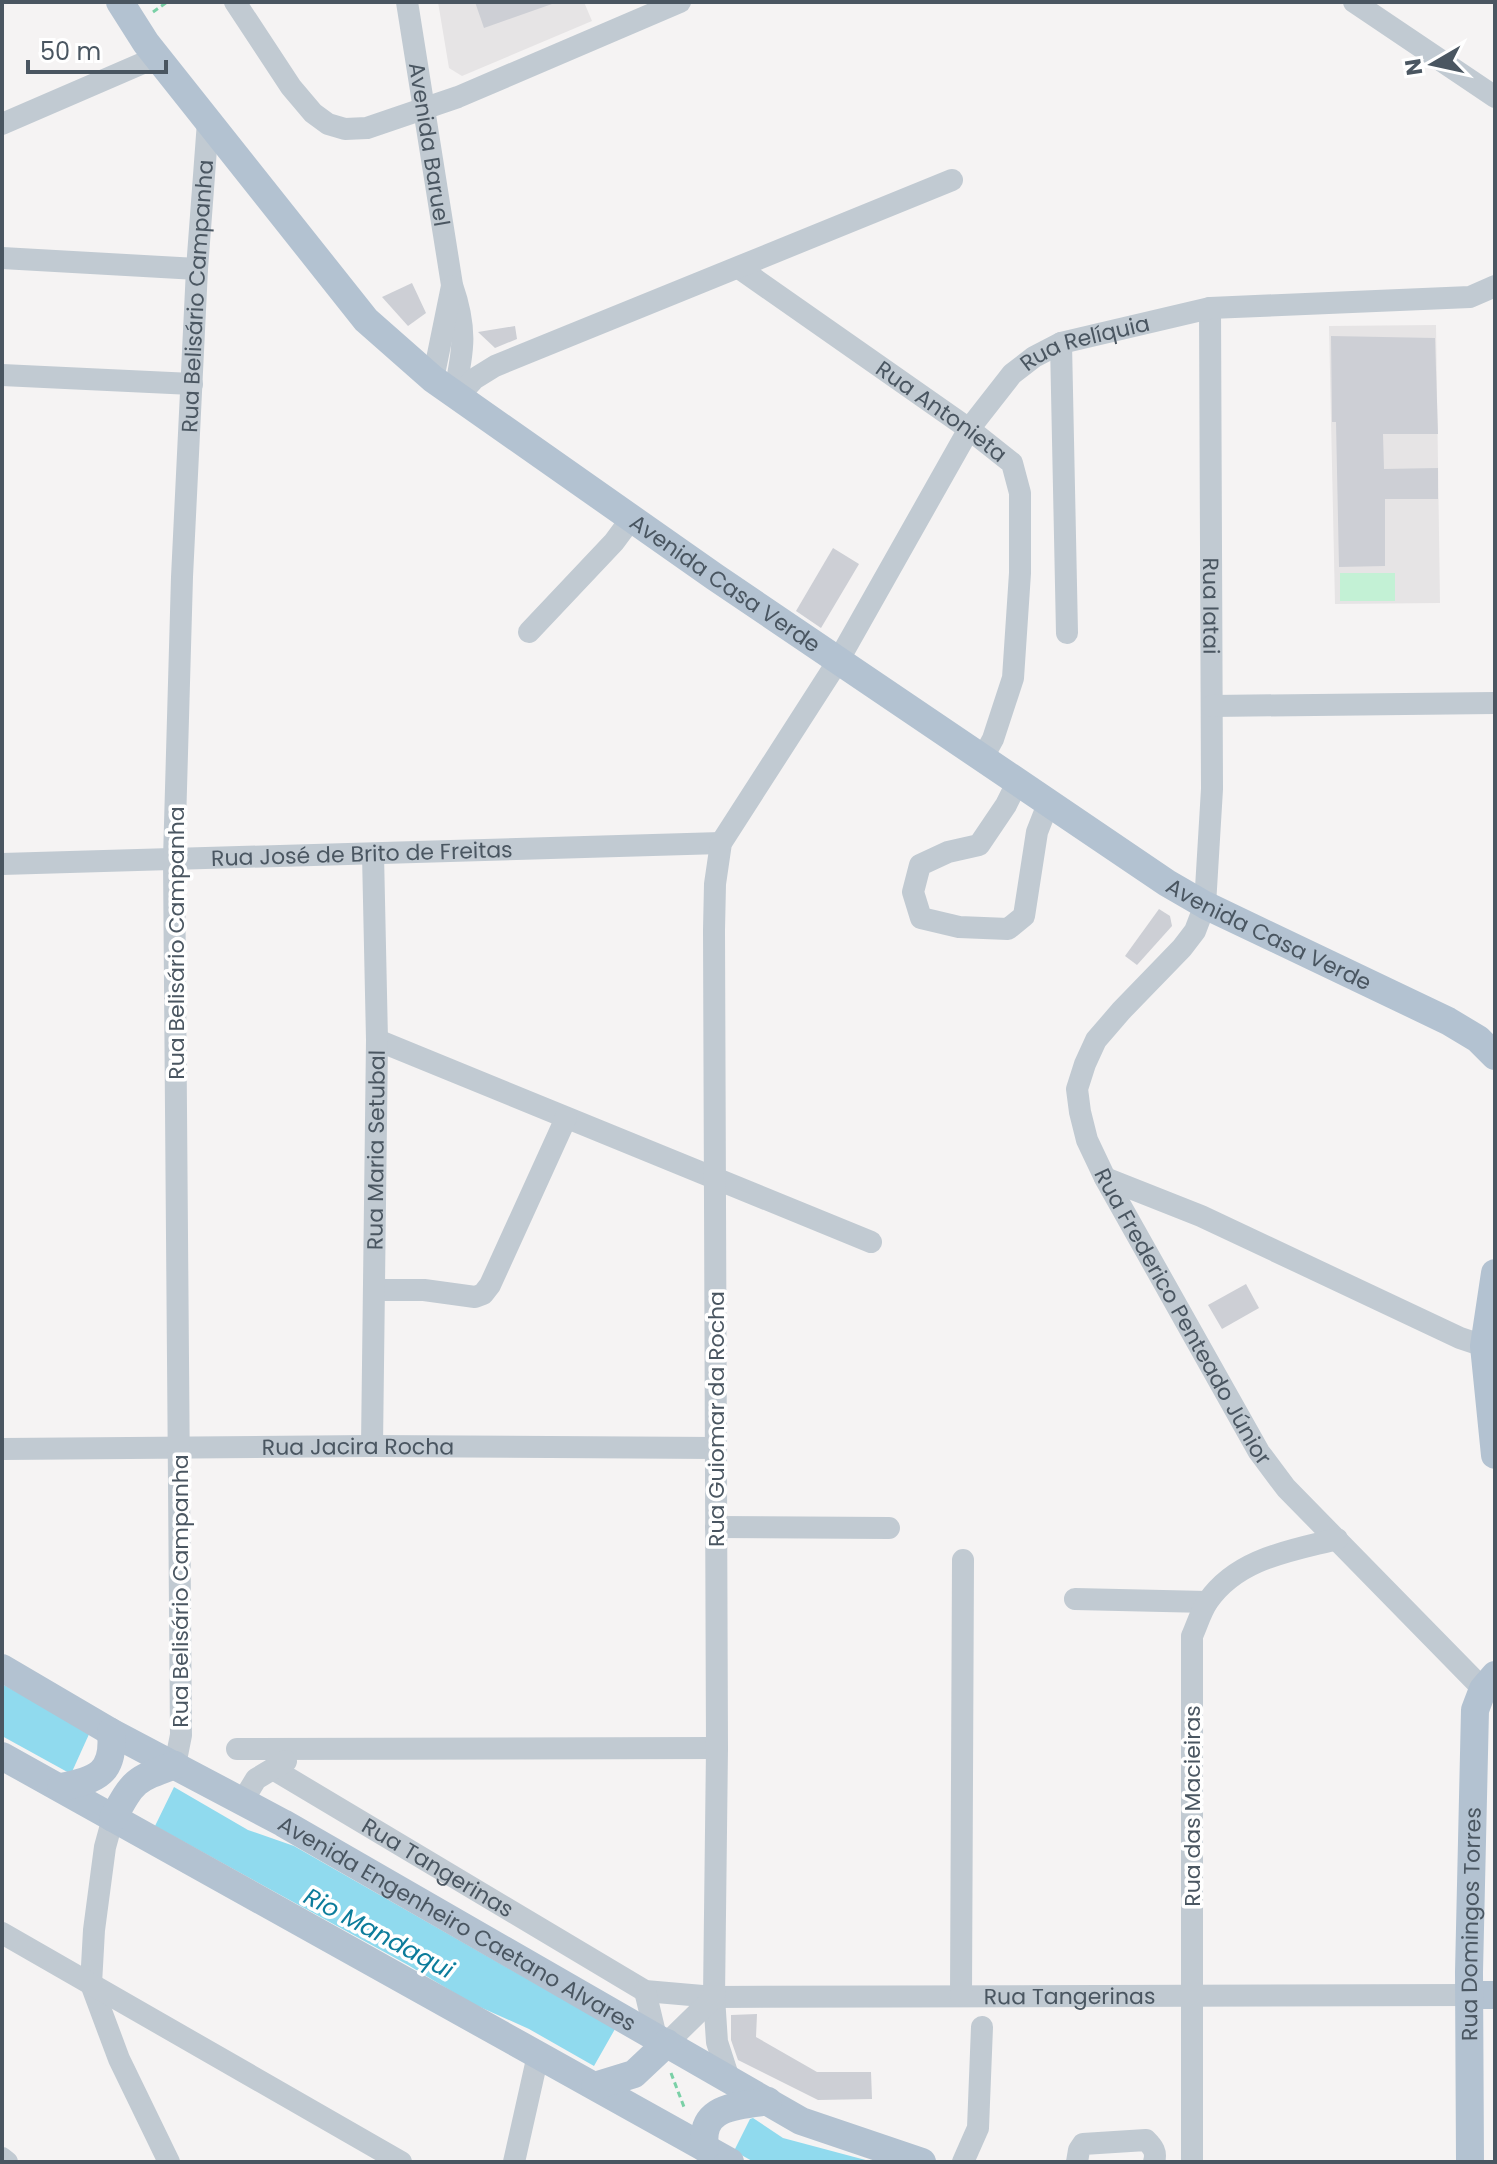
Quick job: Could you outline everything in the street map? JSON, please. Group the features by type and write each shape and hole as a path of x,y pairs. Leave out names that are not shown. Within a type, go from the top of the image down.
{"main road":[{"name":"Avenida Casa Verde","path":"120,2 157,57 366,320 448,390 1017,783 1205,905 1448,1021 1478,1039 1495,1056"},
{"name":"Avenida Casa Verde","path":"1448,1021 1495,1034"},
{"path":"1495,1273 1484,1346 1495,1455"},
{"name":"Avenida Engenheiro Caetano Alvares","path":"2,1668 111,1732 242,1802 664,2050 729,2079 801,2121 922,2162"},
{"name":"Rua Domingos Torres","path":"1470,2162 1482,1995 1475,1710 1491,1686"},
{"path":"61,1787 93,1779 104,1770 112,1752 111,1732"},
{"path":"2,1756 730,2162"},
{"path":"113,1818 132,1784 175,1765"},
{"path":"595,2086 634,2074 664,2050"},
{"path":"705,2148 705,2129 717,2113 768,2101"}],"street":[{"path":"235,2 291,87 313,113 328,124 345,129 367,128 472,91 680,2"},
{"name":"Avenida Baruel","path":"407,2 452,285 461,310 464,333 463,356 448,390"},
{"path":"1354,2 1495,97"},
{"path":"2,124 157,57"},
{"name":"Rua Belisário Campanha","path":"175,1765 181,1735 174,859 182,577 197,269 208,122"},
{"path":"448,390 495,366 952,180"},
{"path":"2,258 197,269"},
{"name":"Rua Antonieta","path":"739,268 969,429 1012,463 1020,493 1020,573 1013,678 993,739 982,759"},
{"name":"Rua Relíquia","path":"721,843 838,661 969,429 1012,374 1034,357 1061,343 1210,308 1470,297 1495,286"},
{"path":"1470,297 1495,299"},
{"name":"Rua Iatai","path":"1205,905 1212,789 1210,308"},
{"path":"1061,343 1067,633"},
{"path":"2,375 192,384"},
{"path":"529,632 614,542 631,519"},
{"path":"1212,706 1495,703"},
{"path":"1017,783 979,845 948,852 920,865 913,892 921,918 959,927 1008,929 1024,916 1037,832 1048,804"},
{"name":"Rua José de Brito de Freitas","path":"2,864 721,843"},
{"name":"Rua Guiomar da Rocha","path":"721,843 714,899 717,1748 714,1997 717,2042 729,2079"},
{"name":"Rua Maria Setubal","path":"372,1446 377,1040 373,854"},
{"name":"Rua Frederico Penteado Júnior","path":"1205,905 1195,931 1182,948 1096,1040 1077,1089 1087,1140 1105,1178 1259,1452 1286,1488 1491,1686"},
{"path":"377,1040 871,1242"},
{"path":"375,1290 424,1290 475,1297 483,1294 490,1285 566,1118"},
{"path":"1105,1178 1201,1216 1484,1346"},
{"name":"Rua Jacira Rocha","path":"2,1449 372,1446 716,1448"},
{"path":"716,1527 889,1528"},
{"name":"Rua das Macieiras","path":"1192,2162 1192,1636 1207,1602 1233,1576 1250,1565 1291,1550 1337,1539"},
{"path":"961,1995 963,1560"},
{"path":"1075,1599 1207,1602"},
{"path":"237,1749 717,1748"},
{"path":"242,1802 256,1779 291,1758 312,1750"},
{"name":"Rua Tangerinas","path":"273,1769 645,1991 714,1997 1482,1995"},
{"path":"113,1818 105,1847 94,1930 91,1984 119,2059 169,2162"},
{"path":"2,1933 401,2162"},
{"path":"645,1991 664,2050 714,1997"},
{"path":"963,2162 978,2128 982,2027"},
{"path":"514,2162 538,2055"},
{"path":"1077,2162 1083,2144 1146,2140 1153,2147 1154,2162"},
{"path":"2,2158 7,2162"}],"path":[{"path":"664,2050 683,2110"}],"shaded area":[{"path":"438,2 584,2 592,21 462,76 449,68"},
{"path":"1436,325 1440,603 1335,604 1329,326"}],"green space":[{"path":"1340,573 1395,573 1395,601 1340,601"}],"water":[{"path":"2,1684 90,1732 71,1774 2,1736"},
{"name":"Rio Mandaqui","path":"174,1787 248,1830 294,1846 615,2029 594,2066 529,2029 471,2003 155,1826"},
{"path":"753,2118 783,2138 873,2162 754,2162 734,2151"}],"building":[{"path":"475,2 551,2 552,4 484,28"},
{"path":"412,283 426,313 408,326 382,297"},
{"path":"515,326 517,339 495,348 478,332"},
{"path":"1331,336 1435,338 1438,434 1383,434 1384,469 1438,468 1438,499 1385,499 1385,566 1339,567"},
{"path":"833,548 859,564 821,628 796,611"},
{"path":"1159,909 1170,916 1172,926 1137,965 1125,956"},
{"path":"1246,1284 1259,1308 1222,1329 1208,1305"},
{"path":"757,2014 756,2037 817,2072 871,2072 872,2099 818,2100 738,2060 731,2040 731,2015"}]}
